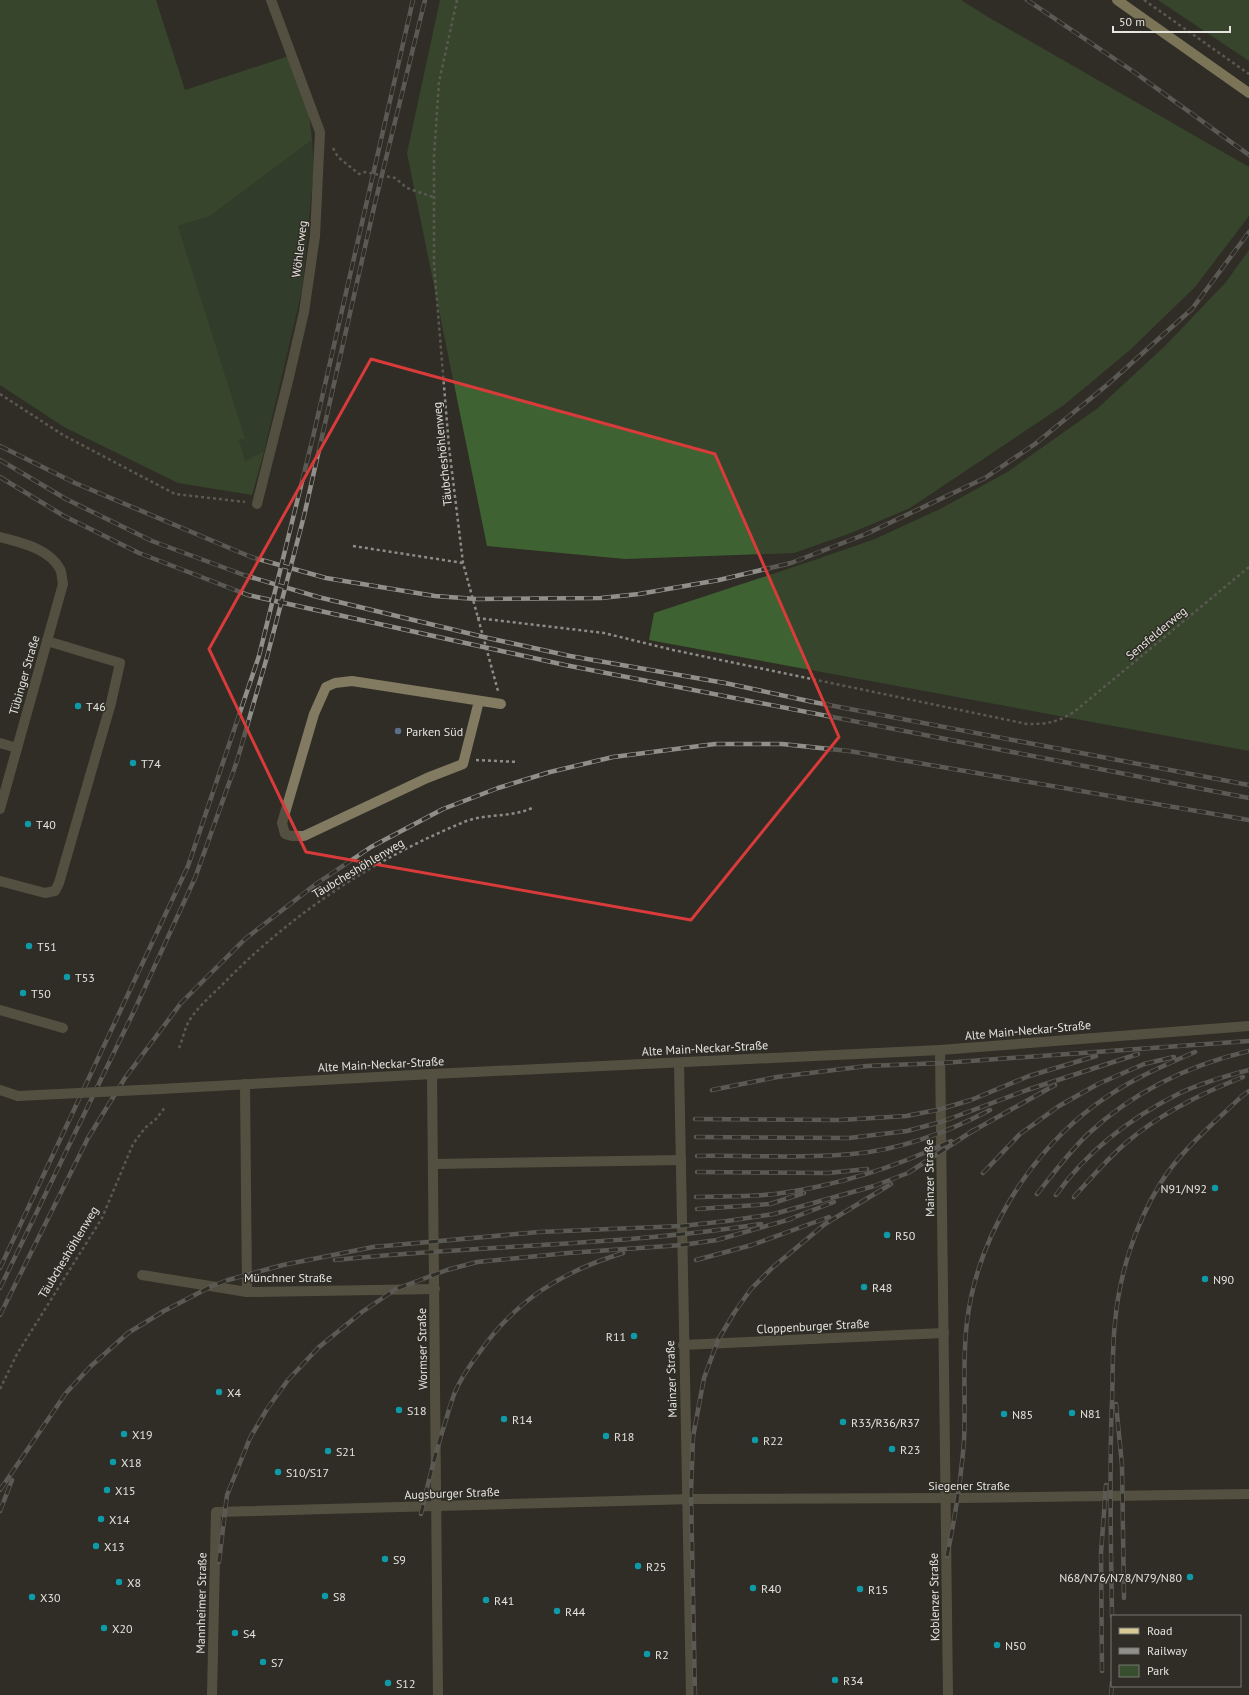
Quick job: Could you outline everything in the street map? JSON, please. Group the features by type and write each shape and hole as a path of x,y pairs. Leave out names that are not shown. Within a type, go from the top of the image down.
{"main road":[{"path":"1117,0 1249,93"}],"street":[{"name":"Wöhlerweg","path":"257,504 304,312 315,236 320,132 271,0"},
{"name":"Tübinger Straße","path":"0,537 30,546 52,557 61,570 63,584 0,810"},
{"path":"0,881 45,893 55,891 59,883 111,703 120,663 47,641"},
{"path":"479,701 463,764 427,778 304,836 292,836 285,834 282,823 314,714 326,687 335,683 352,681 501,704"},
{"path":"0,743 17,748"},
{"path":"0,1010 63,1028"},
{"name":"Alte Main-Neckar-Straße","path":"0,1090 18,1096 432,1074 940,1050 1249,1026"},
{"name":"Mainzer Straße","path":"940,1050 946,1498"},
{"name":"Mainzer Straße","path":"679,1063 683,1345 688,1499 691,1695"},
{"name":"Wormser Straße","path":"432,1074 438,1695"},
{"path":"245,1084 247,1292"},
{"path":"434,1164 681,1160"},
{"name":"Münchner Straße","path":"142,1275 247,1292 435,1289"},
{"name":"Cloppenburger Straße","path":"683,1345 944,1333"},
{"name":"Siegener Straße","path":"688,1499 946,1498 1249,1494"},
{"name":"Koblenzer Straße","path":"946,1498 948,1695"},
{"name":"Augsburger Straße","path":"216,1512 688,1499"},
{"name":"Mannheimer Straße","path":"212,1695 216,1512"}],"path":[{"name":"Täubcheshöhlenweg","path":"457,0 440,82 434,156 434,264 450,447 463,563 501,704"},
{"path":"1144,0 1249,74"},
{"path":"320,132 331,145 338,157 359,174 365,172 395,178 407,188 434,197"},
{"path":"0,394 63,435 174,494 257,504"},
{"path":"353,546 463,563"},
{"name":"Sensfelderweg","path":"477,618 604,633 673,650 1026,724 1047,724 1074,712 1249,567"},
{"path":"465,760 518,762"},
{"name":"Täubcheshöhlenweg","path":"179,1048 187,1024 202,1005 270,939 324,897 427,838 466,821 486,816 522,813 532,808"},
{"name":"Täubcheshöhlenweg","path":"0,1388 17,1354 102,1218 133,1144 145,1128 156,1119 166,1106"}],"highlighted area":[{"path":"371,359 715,454 839,737 691,920 306,852 209,649"}],"green space":[{"path":"0,0 156,0 185,90 292,55 307,96 312,140 210,216 178,226 245,439 239,440 245,461 264,452 252,495 178,483 64,427 0,385"},
{"path":"440,0 961,0 1249,167 1249,216 1195,287 1130,350 1064,405 910,508 851,533 794,553 625,559 487,546 407,153"},
{"path":"1158,0 1249,0 1249,61"},
{"path":"312,140 314,167 302,290 264,452 245,462 239,440 244,439 178,226 210,216"},
{"path":"1249,250 1249,751 649,640 654,613 875,539 942,508 1009,471 1098,408 1166,345 1226,282"}],"railway":[{"path":"0,1268 188,866 259,656 313,437 413,0"},
{"path":"0,1288 135,1009 195,878 237,761 267,657 304,516 375,203 425,0"},
{"path":"1027,0 1134,72 1249,155"},
{"path":"0,446 75,483 251,557 326,578 435,596 476,599 601,598 639,594 719,580 791,563 866,534 985,478 1035,444 1107,385 1192,309 1249,232"},
{"path":"0,460 66,499 152,541 244,575 318,597 570,656 725,683 813,702 1249,785"},
{"path":"0,477 64,516 139,553 248,595 565,665 1249,798"},
{"path":"0,1315 88,1138 125,1078 181,1003 245,939 316,884 371,847 443,809 498,788 550,772 613,757 715,744 782,744 849,751 1249,820"},
{"path":"712,1090 777,1077 867,1066 942,1063 1249,1041"},
{"path":"1037,1194 1061,1163 1081,1141 1105,1119 1124,1105 1143,1093 1184,1072 1249,1051"},
{"path":"947,1556 953,1527 964,1441 965,1352 967,1322 973,1291 982,1260 994,1230 1028,1173 1048,1148 1071,1125 1095,1105 1119,1089 1156,1069 1195,1052"},
{"path":"696,1137 849,1138 907,1131 941,1122 1027,1090 1138,1054"},
{"path":"695,1119 840,1120 906,1116 937,1110 971,1100 1029,1076 1096,1056"},
{"path":"983,1173 1020,1134 1059,1106 1098,1084 1144,1064 1174,1057"},
{"path":"1056,1195 1068,1179 1096,1150 1128,1124 1162,1102 1188,1089 1249,1070"},
{"path":"1074,1197 1113,1155 1153,1122 1182,1105 1243,1077"},
{"path":"971,1132 1055,1085"},
{"path":"1112,1615 1110,1482 1113,1353 1117,1305 1124,1269 1143,1216 1168,1172 1187,1149 1249,1091"},
{"path":"697,1156 794,1157 870,1152 888,1149 941,1133 990,1110"},
{"path":"0,1490 66,1393 91,1366 128,1333 164,1311 212,1286 228,1280 283,1265 373,1247 539,1232 682,1226 774,1214 874,1186 908,1173 974,1130"},
{"path":"696,1197 775,1194 843,1181 909,1159 951,1141"},
{"path":"697,1172 828,1173 867,1169"},
{"path":"695,1695 691,1493 693,1437 704,1378 718,1340 734,1313 751,1289 772,1268 825,1224 891,1184"},
{"path":"697,1209 770,1204 804,1193"},
{"path":"787,1220 834,1202"},
{"path":"696,1260 752,1245 829,1217"},
{"path":"219,1562 227,1495 250,1438 267,1409 288,1380 319,1347 362,1312 396,1289 447,1270 477,1262 568,1253 682,1245 717,1240 791,1219"},
{"path":"335,1260 441,1251 655,1237 761,1224"},
{"path":"421,1514 435,1457 455,1392 469,1367 493,1334 524,1303 542,1290 580,1269 623,1253"},
{"path":"1116,1404 1122,1465 1124,1598"},
{"path":"0,1511 12,1480"},
{"path":"1102,1671 1101,1553 1106,1485"},
{"path":"1111,1695 1112,1687"}],"place":[{"name":"T46","path":"78,706"},
{"name":"Parken Süd","path":"398,731"},
{"name":"T74","path":"133,763"},
{"name":"T40","path":"28,824"},
{"name":"T51","path":"29,946"},
{"name":"T53","path":"67,977"},
{"name":"T50","path":"23,993"},
{"name":"N91/N92","path":"1215,1188"},
{"name":"R50","path":"887,1235"},
{"name":"N90","path":"1205,1279"},
{"name":"R48","path":"864,1287"},
{"name":"R11","path":"634,1336"},
{"name":"X4","path":"219,1392"},
{"name":"S18","path":"399,1410"},
{"name":"N81","path":"1072,1413"},
{"name":"N85","path":"1004,1414"},
{"name":"R14","path":"504,1419"},
{"name":"R33/R36/R37","path":"843,1422"},
{"name":"X19","path":"124,1434"},
{"name":"R18","path":"606,1436"},
{"name":"R22","path":"755,1440"},
{"name":"R23","path":"892,1449"},
{"name":"S21","path":"328,1451"},
{"name":"X18","path":"113,1462"},
{"name":"S10/S17","path":"278,1472"},
{"name":"X15","path":"107,1490"},
{"name":"X14","path":"101,1519"},
{"name":"X13","path":"96,1546"},
{"name":"S9","path":"385,1559"},
{"name":"R25","path":"638,1566"},
{"name":"N68/N76/N78/N79/N80","path":"1190,1577"},
{"name":"X8","path":"119,1582"},
{"name":"R40","path":"753,1588"},
{"name":"R15","path":"860,1589"},
{"name":"S8","path":"325,1596"},
{"name":"X30","path":"32,1597"},
{"name":"R41","path":"486,1600"},
{"name":"R44","path":"557,1611"},
{"name":"X20","path":"104,1628"},
{"name":"S4","path":"235,1633"},
{"name":"N50","path":"997,1645"},
{"name":"R2","path":"647,1654"},
{"name":"S7","path":"263,1662"},
{"name":"R34","path":"835,1680"},
{"name":"S12","path":"388,1683"}]}
